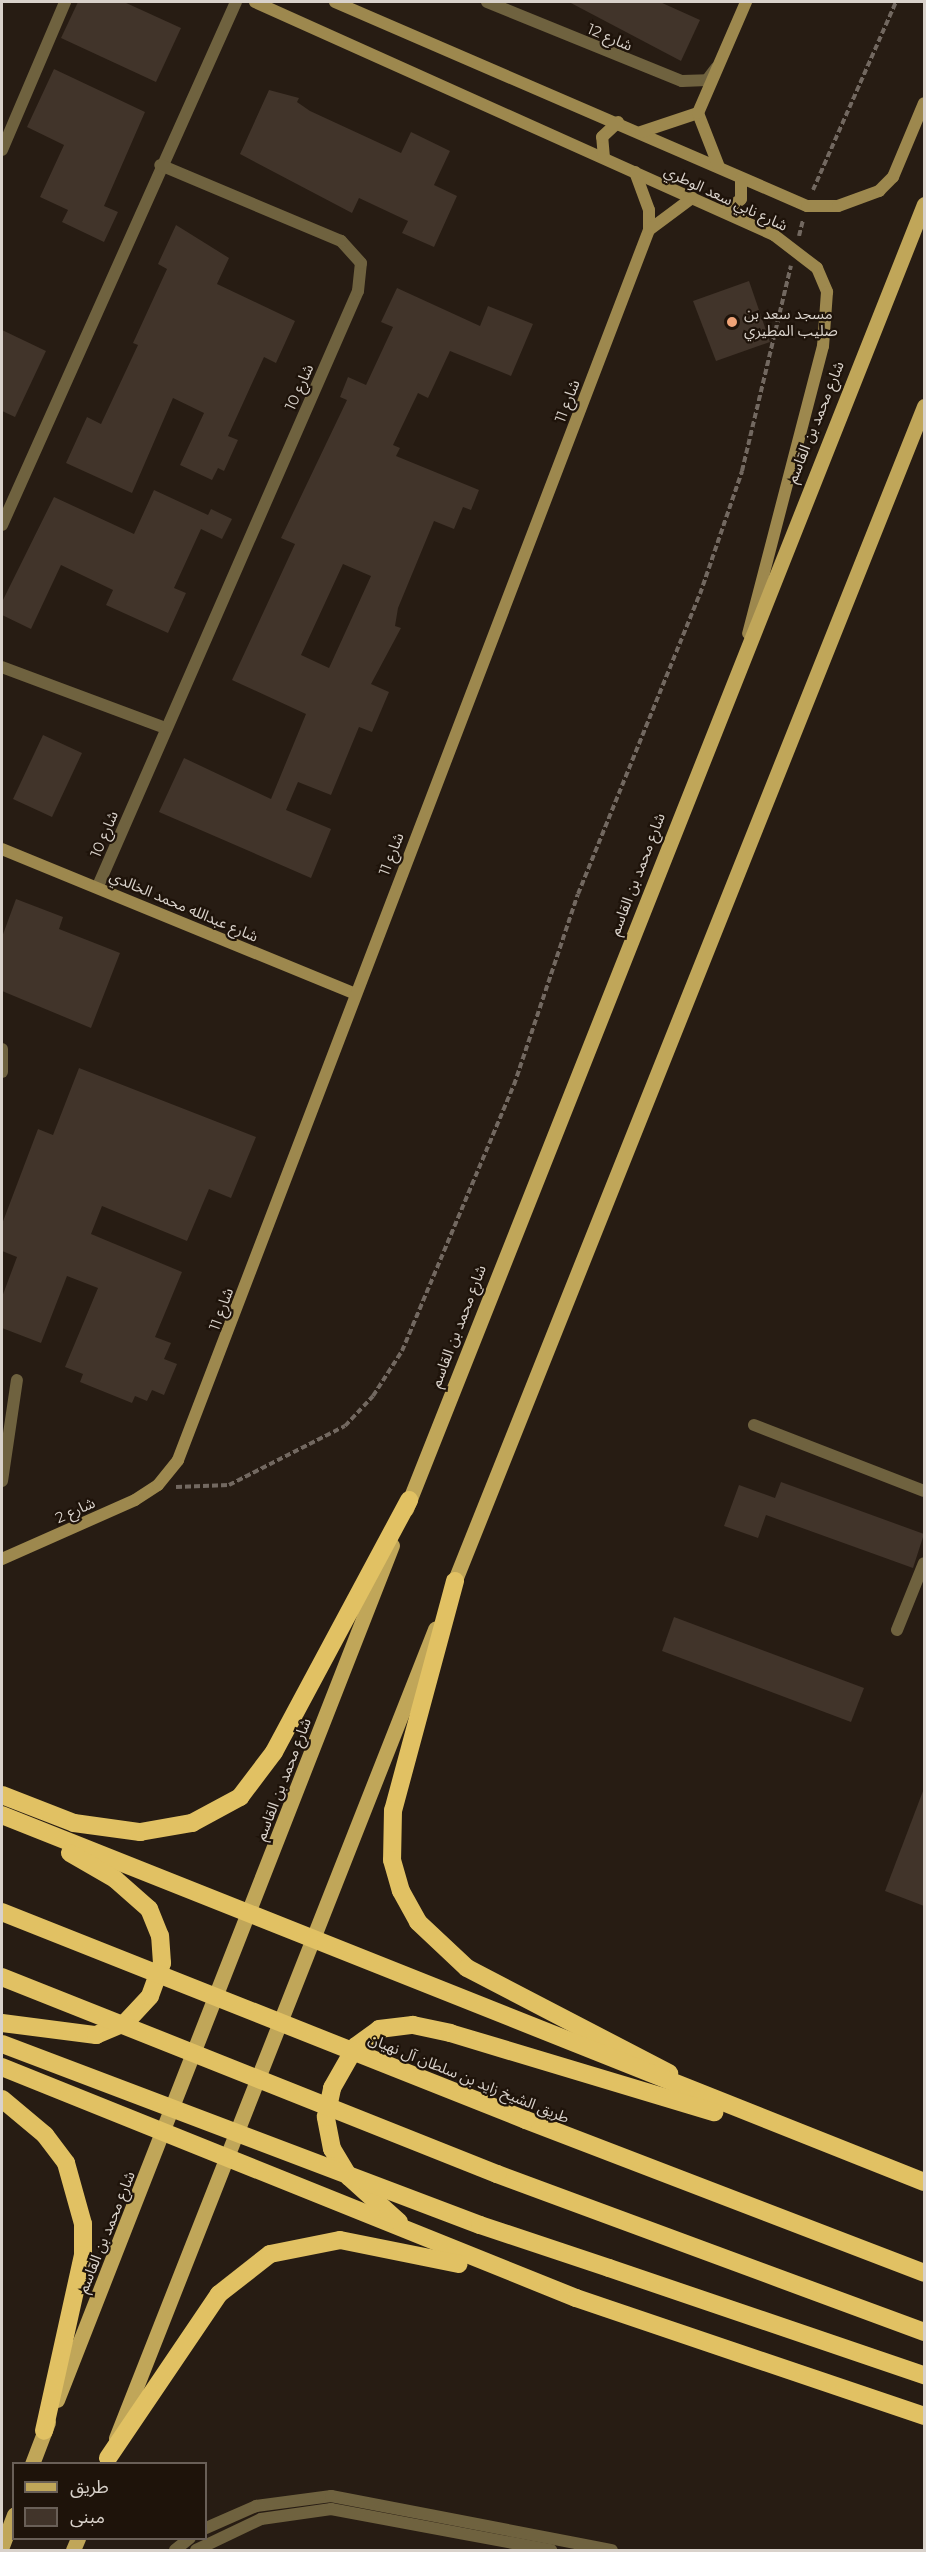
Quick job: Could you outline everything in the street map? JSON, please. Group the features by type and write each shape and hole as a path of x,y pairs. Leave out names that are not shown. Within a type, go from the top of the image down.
{"highway":[{"path":"2,1795 74,1823 140,1832 192,1823 240,1797 274,1752 409,1500"},
{"path":"455,1581 393,1810 392,1860 406,1902 441,1947 467,1968 772,2125"},
{"path":"8,1818 772,2125 924,2182"},
{"path":"2,2024 96,2035 126,2022 150,1996 162,1963 160,1936 149,1909 115,1879 8,1818"},
{"name":"طريق الشيخ زايد بن سلطان آل نهيان","path":"2,1912 526,2120 924,2272"},
{"path":"2,1977 497,2174 924,2332"},
{"path":"419,2238 372,2202 332,2149 326,2117 332,2088 356,2046 379,2029 413,2025 450,2033 630,2091 772,2125"},
{"path":"2,2044 480,2225 924,2375"},
{"path":"2,2067 419,2238 576,2298 924,2416"},
{"path":"2,2099 45,2135 66,2163 82,2224 83,2255 44,2431"},
{"path":"107,2461 219,2294 270,2254 304,2243 375,2243 576,2298"}],"main road":[{"name":"شارع محمد بن القاسم","path":"32,2462 166,2133 409,1500 744,651 924,204"},
{"path":"107,2461 310,1939 924,406"},
{"path":"2,2546 12,2519"}],"street":[{"path":"2,150 65,2"},
{"path":"2,525 160,165 236,2"},
{"name":"شارع نابي سعد الوطري","path":"255,2 724,212 796,247 817,268 827,292 828,312 744,651"},
{"name":"شارع نابي سعد الوطري","path":"334,2 618,122 807,206 838,207 879,191 894,177 924,104"},
{"name":"شارع 12","path":"487,2 682,81 707,80 718,65"},
{"path":"719,167 698,113 746,2"},
{"path":"641,132 698,113"},
{"path":"604,158 602,137 618,122"},
{"name":"شارع 10","path":"98,886 165,728 358,291 361,263 341,242 160,165"},
{"path":"634,172 649,210 650,230"},
{"path":"724,212 741,199 741,178"},
{"path":"650,230 692,198"},
{"name":"شارع 11","path":"158,1485 193,1430 353,993 650,230"},
{"path":"2,667 165,728"},
{"name":"شارع عبدالله محمد الخالدي","path":"2,849 98,886 353,993"},
{"path":"2,1049 2,1072"},
{"path":"2,1481 17,1380"},
{"path":"754,1425 924,1491"},
{"name":"شارع 2","path":"2,1559 158,1485"},
{"path":"897,1630 924,1563"},
{"path":"218,2537 208,2527 256,2506 331,2496 612,2550"},
{"path":"196,2550 218,2537 261,2519 331,2509 551,2550"},
{"path":"175,2550 188,2540"}],"path":[{"path":"158,1485 194,1490 229,1485 345,1426 373,1396 402,1351 514,1085 578,894 700,594 742,471 807,206 896,2"}],"building":[{"path":"78,2 124,2 181,28 156,82 61,38"},
{"path":"569,2 660,2 700,20 681,61"},
{"path":"54,69 145,112 104,206 118,212 104,242 62,222 68,210 40,197 64,145 27,127"},
{"path":"269,90 299,98 297,102 310,111 401,153 411,132 450,151 434,185 457,196 434,247 402,233 408,221 359,198 352,213 240,154"},
{"path":"176,225 229,258 217,284 295,321 276,363 264,357 228,436 238,440 224,471 218,468 212,480 180,465 204,413 173,398 132,493 66,463 87,417 101,424 138,345 133,343 167,269 158,264"},
{"name":"مسجد سعد بن صليب المطيري","path":"749,281 770,342 716,361 693,301"},
{"path":"397,288 480,326 488,306 533,324 511,376 450,351 428,398 418,393 393,445 400,448 396,456 479,490 471,510 463,507 454,529 434,521 398,608 395,626 401,628 371,684 389,692 372,732 359,727 331,795 298,782 286,810 331,829 311,878 159,812 184,758 271,799 306,714 232,680 295,544 281,538 347,400 340,397 348,377 366,385 393,327 381,322","holes":["343,564 371,576 329,668 301,655"]},
{"path":"2,330 46,351 15,417 2,411"},
{"path":"154,490 208,515 211,509 232,519 222,539 201,529 174,588 186,593 168,633 106,605 113,590 61,565 31,629 2,615 2,602 54,497 134,534"},
{"path":"43,735 82,753 52,817 13,799"},
{"path":"16,899 63,917 59,929 120,953 91,1028 2,991 2,937"},
{"path":"79,1068 256,1137 231,1198 209,1189 187,1241 102,1206 91,1234 182,1272 155,1337 171,1343 164,1359 177,1364 164,1395 152,1390 147,1401 135,1396 132,1403 80,1382 83,1374 65,1367 98,1288 67,1276 41,1343 2,1328 2,1297 17,1257 2,1251 2,1224 38,1129 53,1135"},
{"path":"781,1482 924,1534 913,1568 766,1515 758,1538 724,1526 739,1485 775,1498"},
{"path":"674,1617 864,1688 851,1722 662,1651"},
{"path":"924,1791 924,1906 885,1891"}],"place":[{"name":"مسجد سعد بن صليب المطيري","path":"732,322"}]}
